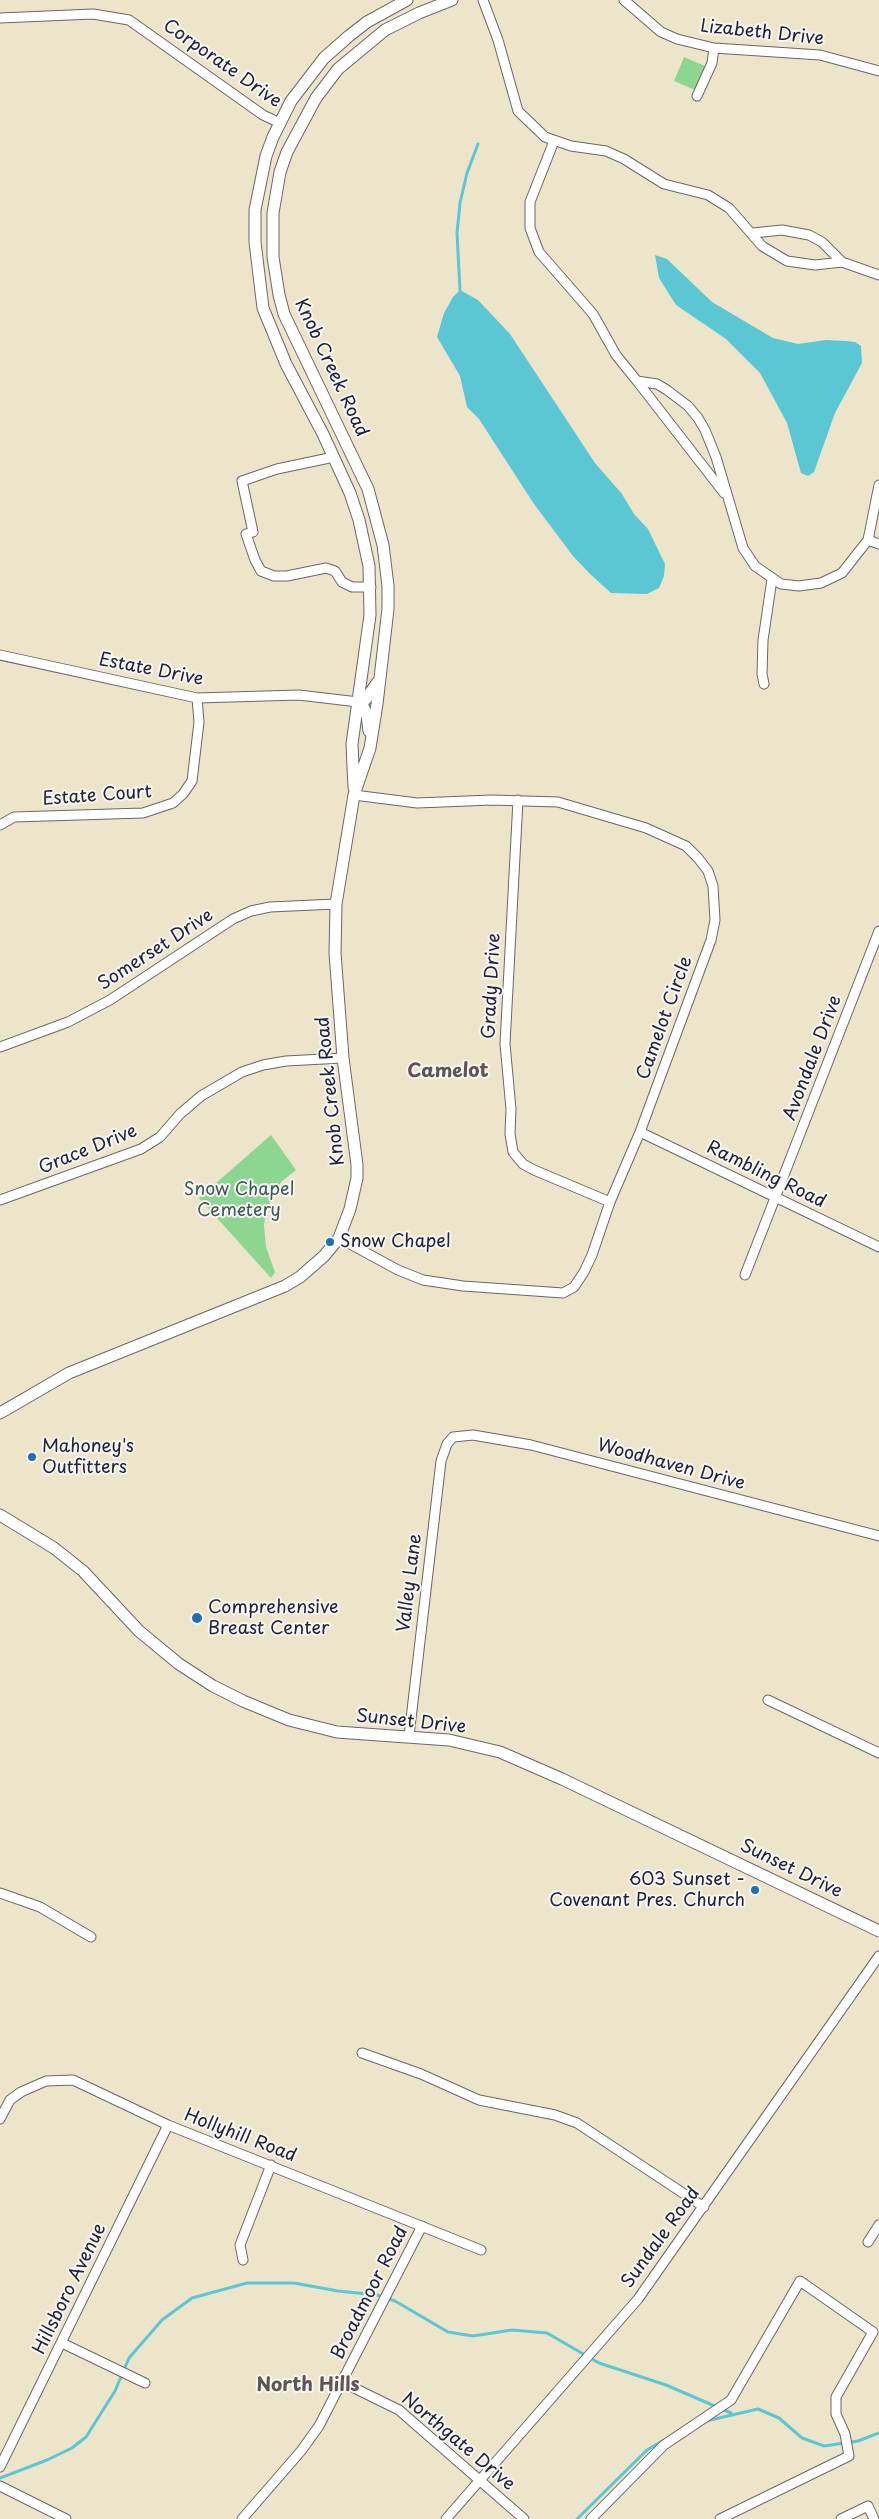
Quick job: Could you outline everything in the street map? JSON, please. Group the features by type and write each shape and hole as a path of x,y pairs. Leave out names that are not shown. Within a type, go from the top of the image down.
{"main road":[{"name":"Knob Creek Road","path":"354,794 352,744 370,616 371,587 369,566 359,520 334,458 297,384 263,308 256,260 255,210 266,156 291,101 324,58 367,22 407,0"},
{"name":"Knob Creek Road","path":"0,1414 69,1373 285,1286 314,1266 339,1238 350,1209 357,1178 356,1144 343,1058 336,954 336,904 354,794 370,748 380,677 388,586 383,545 368,489 290,330 279,295 272,233 280,172 297,132 326,83 360,48 400,22 452,0"},
{"path":"280,123 297,132"},
{"path":"272,233 262,255 256,260 267,271 279,295"},
{"path":"297,384 313,377"},
{"path":"334,458 349,450"},
{"path":"371,587 388,586"},
{"path":"370,748 369,723 363,706 358,702 371,694 380,677"},
{"name":"Sunset Drive","path":"0,1515 54,1548 83,1571 139,1631 179,1664 213,1686 289,1720 337,1732 409,1736 464,1743 519,1759 879,1930"}],"street":[{"path":"483,0 498,40 518,111 532,126 554,141 606,152 624,159 664,184 708,195 729,208 762,246 786,261 815,265 842,262"},
{"name":"Lizabeth Drive","path":"624,0 660,32 677,39 714,48 820,55 879,71"},
{"name":"Corporate Drive","path":"0,18 93,14 129,20 263,115 280,123"},
{"path":"697,96 712,63 714,48"},
{"path":"554,141 530,202 530,222 534,240 545,261 593,314 616,355 727,497"},
{"path":"753,234 782,230 809,235 822,242 842,262 879,275"},
{"path":"637,381 657,384 688,406 705,430 742,548 755,566 772,580 781,584 799,586 821,583 842,572 868,540 879,485"},
{"path":"334,458 276,469 242,481 253,532 246,534 255,560 262,571 274,576 287,576 326,568 335,571 342,582 352,587 371,587"},
{"path":"868,540 879,544"},
{"path":"764,684 762,674 764,640 772,580"},
{"name":"Estate Drive","path":"0,654 197,698 299,695 358,702"},
{"name":"Estate Court","path":"0,825 14,817 143,813 173,803 183,794 192,781 199,722 197,698"},
{"name":"Camelot Circle","path":"339,1238 398,1270 423,1280 462,1286 564,1293 574,1287 584,1272 610,1202 640,1132 711,940 715,920 715,901 708,871 686,846 646,828 558,802 518,800 416,803 354,794"},
{"name":"Grady Drive","path":"518,800 505,1044 511,1109 510,1134 513,1152 523,1164 534,1170 610,1202"},
{"name":"Somerset Drive","path":"0,1047 68,1022 110,1000 233,919 251,911 270,907 336,904"},
{"name":"Avondale Drive","path":"745,1275 879,931"},
{"name":"Grace Drive","path":"0,1200 141,1149 160,1136 180,1114 201,1096 242,1072 263,1065 343,1058"},
{"name":"Rambling Road","path":"640,1132 879,1247"},
{"name":"Woodhaven Drive","path":"453,1437 473,1435 531,1445 879,1536"},
{"name":"Valley Lane","path":"409,1736 441,1461 443,1452 453,1437"},
{"path":"768,1700 879,1753"},
{"path":"0,1893 40,1908 91,1937"},
{"name":"Sundale Road","path":"446,2519 638,2299 879,1956"},
{"path":"362,2053 421,2074 479,2100 555,2115 577,2123 704,2207"},
{"name":"Hollyhill Road","path":"0,2119 10,2100 20,2092 46,2081 73,2080 168,2125 481,2250"},
{"name":"Hillsboro Avenue","path":"0,2467 168,2125"},
{"path":"242,2260 240,2245 271,2165"},
{"path":"868,2242 879,2225"},
{"name":"Broadmoor Road","path":"242,2519 301,2451 319,2426 422,2226"},
{"path":"591,2519 664,2445 731,2400 800,2281 873,2332 836,2397 836,2414 845,2434 849,2456 720,2519"},
{"path":"62,2343 145,2383"},
{"name":"Northgate Drive","path":"342,2382 399,2410 524,2519"},
{"path":"0,2486 66,2519"},
{"path":"841,2519 868,2506 874,2519"}],"green space":[{"path":"684,57 705,66 695,90 674,81"},
{"name":"Snow Chapel Cemetery","path":"271,1135 296,1170 281,1182 266,1210 264,1225 266,1247 275,1272 271,1278 199,1198"}],"water":[{"path":"655,255 667,259 712,302 773,338 798,344 826,340 855,342 861,346 862,363 835,413 814,472 808,476 801,473 787,423 760,373 726,339 676,305 659,278"},
{"path":"460,290 478,300 510,334 595,463 622,494 634,514 648,529 665,564 664,576 659,588 647,594 611,593 590,574 573,556 534,504 479,419 467,407 460,376 437,337 444,313 453,297"}],"waterway":[{"path":"460,290 457,233 460,203 467,173 478,144"},
{"path":"0,2478 47,2460 72,2448 86,2437 115,2391 129,2358 162,2320 192,2298 247,2283 294,2283 338,2291 377,2295 395,2301 448,2332 473,2336 512,2330 547,2333 599,2363 666,2385 731,2413"},
{"path":"706,2421 758,2409 779,2418 802,2438 824,2446 858,2441 879,2433"},
{"path":"577,2519 647,2450 664,2440"}],"place":[{"name":"Snow Chapel","path":"330,1242"},
{"name":"Mahoney's Outfitters","path":"32,1457"},
{"name":"Comprehensive Breast Center","path":"197,1618"},
{"name":"603 Sunset - Covenant Pres. Church","path":"755,1890"}],"district":[{"name":"Camelot","path":"448,1072"},
{"name":"North Hills","path":"308,2386"}]}
